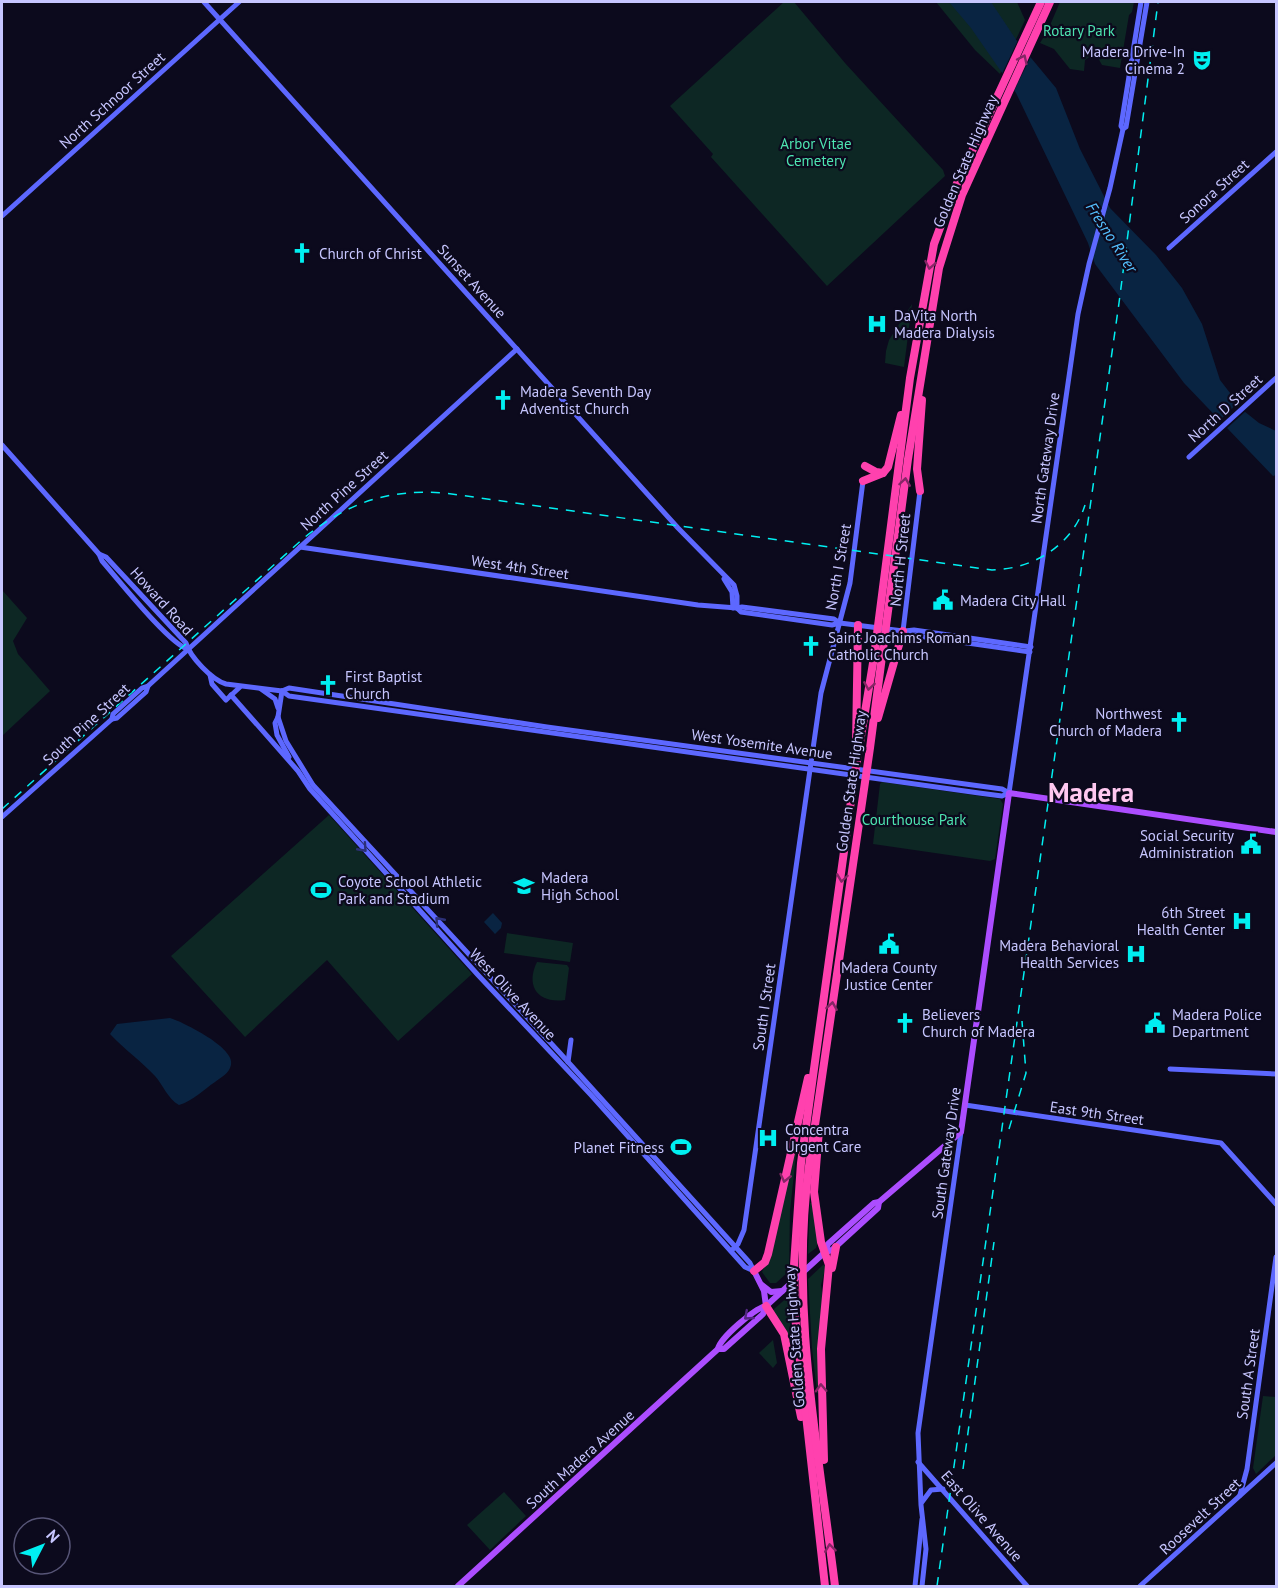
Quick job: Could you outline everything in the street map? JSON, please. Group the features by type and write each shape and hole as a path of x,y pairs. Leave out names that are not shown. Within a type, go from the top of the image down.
{"highway":[{"name":"Golden State Highway","path":"835,1587 803,1315 804,1201 870,748 908,459 932,305 946,241 962,195 1050,2"},
{"name":"Golden State Highway","path":"825,1587 799,1358 794,1265 801,1163 854,778 874,657 910,378 934,244 954,190 1039,6"},
{"path":"920,491 916,469 928,335"},
{"path":"863,481 883,473 889,462 910,378"},
{"path":"865,466 883,473"},
{"path":"854,778 860,626"},
{"path":"870,748 900,631"},
{"path":"754,1271 765,1262 768,1254 806,1084 815,1060"},
{"path":"823,1064 814,1192 821,1242 829,1264 821,1358 826,1510"},
{"path":"828,1287 836,1247"},
{"path":"766,1306 782,1328 789,1352 816,1510"}],"main road":[{"name":"Sunset Avenue","path":"204,2 722,575 732,592 735,608"},
{"name":"North Schnoor Street","path":"2,216 239,2"},
{"name":"North Gateway Drive","path":"1123,129 1121,126 1141,2"},
{"name":"North Gateway Drive","path":"1009,793 1069,368 1089,264 1110,188 1123,129 1126,127 1147,2"},
{"name":"Sonora Street","path":"1169,248 1276,152"},
{"name":"North Pine Street","path":"188,649 517,349"},
{"name":"North D Street","path":"1189,457 1276,378"},
{"name":"Howard Road","path":"2,445 99,554 106,557 186,643 188,649"},
{"name":"North I Street","path":"810,766 820,693 849,583 863,481"},
{"name":"North H Street","path":"900,631 920,491"},
{"name":"West 4th Street","path":"300,547 688,604 735,608 741,612 832,625 840,623 900,631 911,635 1030,650"},
{"path":"188,649 210,675 212,684 226,700 240,687"},
{"name":"South Pine Street","path":"2,818 113,719 113,714 146,692 147,687 188,649"},
{"name":"West Yosemite Avenue","path":"210,675 217,682 282,691 288,696 845,771 1002,789 1009,793"},
{"path":"259,689 275,699 278,715"},
{"path":"282,691 275,728 298,771"},
{"name":"West Olive Avenue","path":"231,695 355,839 754,1271 761,1284 766,1306"},
{"name":"West Olive Avenue","path":"278,715 286,741 313,785 568,1062 733,1249"},
{"path":"260,727 268,730 275,728"},
{"path":"277,735 290,752 293,752"},
{"name":"South I Street","path":"733,1249 742,1236 745,1226 810,766"},
{"path":"1009,793 1276,832"},
{"name":"South Gateway Drive","path":"922,1587 926,1549 918,1462 920,1418 1009,793"},
{"path":"568,1062 571,1040"},
{"path":"1170,1069 1276,1074"},
{"name":"East 9th Street","path":"965,1105 1221,1143 1276,1204"},
{"name":"South Madera Avenue","path":"458,1587 718,1349 719,1343 741,1322 759,1307 766,1306 825,1252 836,1247 878,1208 879,1203 961,1132"},
{"name":"South Madera Avenue","path":"825,1252 828,1244 874,1203 879,1203"},
{"name":"South A Street","path":"1240,1495 1247,1469 1276,1257"},
{"path":"761,1284 771,1292 782,1291"},
{"name":"East Olive Avenue","path":"918,1462 1027,1587"},
{"name":"Roosevelt Street","path":"1140,1587 1276,1463"},
{"path":"921,1505 924,1496 930,1490 943,1489"},
{"name":"South Gateway Drive","path":"915,1587 922,1517"}],"green space":[{"name":"Arbor Vitae Cemetery","path":"784,2 794,2 845,63 943,170 945,176 827,286 711,157 713,154 670,106"},
{"path":"936,2 1017,2 1025,20 1000,74 975,50"},
{"name":"Rotary Park","path":"1060,2 1134,2 1129,15 1120,68 1102,65 1097,56 1092,55 1085,60 1084,71 1070,69 1054,49 1040,43"},
{"path":"912,304 904,367 885,363 889,340"},
{"path":"2,590 27,618 13,641 18,654 50,691 2,736"},
{"name":"Courthouse Park","path":"882,782 1000,799 1003,804 995,859 990,861 873,844"},
{"name":"Coyote School Athletic Park and Stadium","path":"329,815 472,974 398,1041 327,960 245,1037 171,956"},
{"path":"507,933 573,943 570,962 504,953"},
{"path":"537,962 567,965 569,968 565,1000 548,999 536,991 533,979"},
{"path":"794,1146 797,1146 790,1211 789,1271 776,1283 770,1283 762,1272 766,1264"},
{"path":"810,1203 813,1203 818,1242 816,1248 808,1254"},
{"path":"823,1265 826,1266 821,1285 823,1299 819,1393 817,1393 808,1279"},
{"path":"789,1296 791,1341 788,1341 773,1313 774,1309"},
{"path":"773,1340 777,1363 773,1368 759,1353"},
{"path":"1263,1396 1276,1397 1276,1455 1256,1474 1253,1468"},
{"path":"504,1492 526,1516 490,1550 467,1525"}],"water":[{"name":"Fresno River","path":"949,2 991,2 1017,41 1056,88 1080,149 1110,208 1156,255 1182,288 1202,324 1220,380 1244,411 1259,423 1276,431 1276,475 1273,476 1184,383 1095,264 1088,243 1016,93 971,28"},
{"path":"493,913 502,923 501,928 495,934 484,922"},
{"path":"170,1018 217,1044 230,1058 231,1065 224,1075 193,1098 179,1105 169,1096 155,1076 110,1034 117,1024"}],"pier":[{"path":"1019,38 1032,54 1013,93 1001,76"},
{"path":"1240,401 1247,410 1225,430 1218,422"}],"railway":[{"path":"937,1586 1119,303 1158,2"},
{"path":"2,809 305,537 338,515 370,500 405,493 445,493 992,570 1022,565 1049,552 1071,532 1085,505"},
{"path":"1009,1129 1026,1073 1022,1021"},
{"path":"963,1469 994,1242"}],"place":[{"name":"Madera Drive-In Cinema 2","path":"1202,60"},
{"name":"Church of Christ","path":"302,253"},
{"name":"DaVita North Madera Dialysis","path":"877,324"},
{"name":"Madera Seventh Day Adventist Church","path":"503,400"},
{"name":"Madera City Hall","path":"943,600"},
{"name":"Saint Joachims Roman Catholic Church","path":"811,646"},
{"name":"First Baptist Church","path":"328,685"},
{"name":"Northwest Church of Madera","path":"1179,722"},
{"name":"Social Security Administration","path":"1251,844"},
{"name":"Madera High School","path":"524,886"},
{"name":"Coyote School Athletic Park and Stadium","path":"321,890"},
{"name":"6th Street Health Center","path":"1242,921"},
{"name":"Madera County Justice Center","path":"889,944"},
{"name":"Madera Behavioral Health Services","path":"1136,954"},
{"name":"Believers Church of Madera","path":"905,1023"},
{"name":"Madera Police Department","path":"1155,1023"},
{"name":"Concentra Urgent Care","path":"768,1138"},
{"name":"Planet Fitness","path":"681,1147"}],"district":[{"name":"Madera","path":"1091,792"}]}
